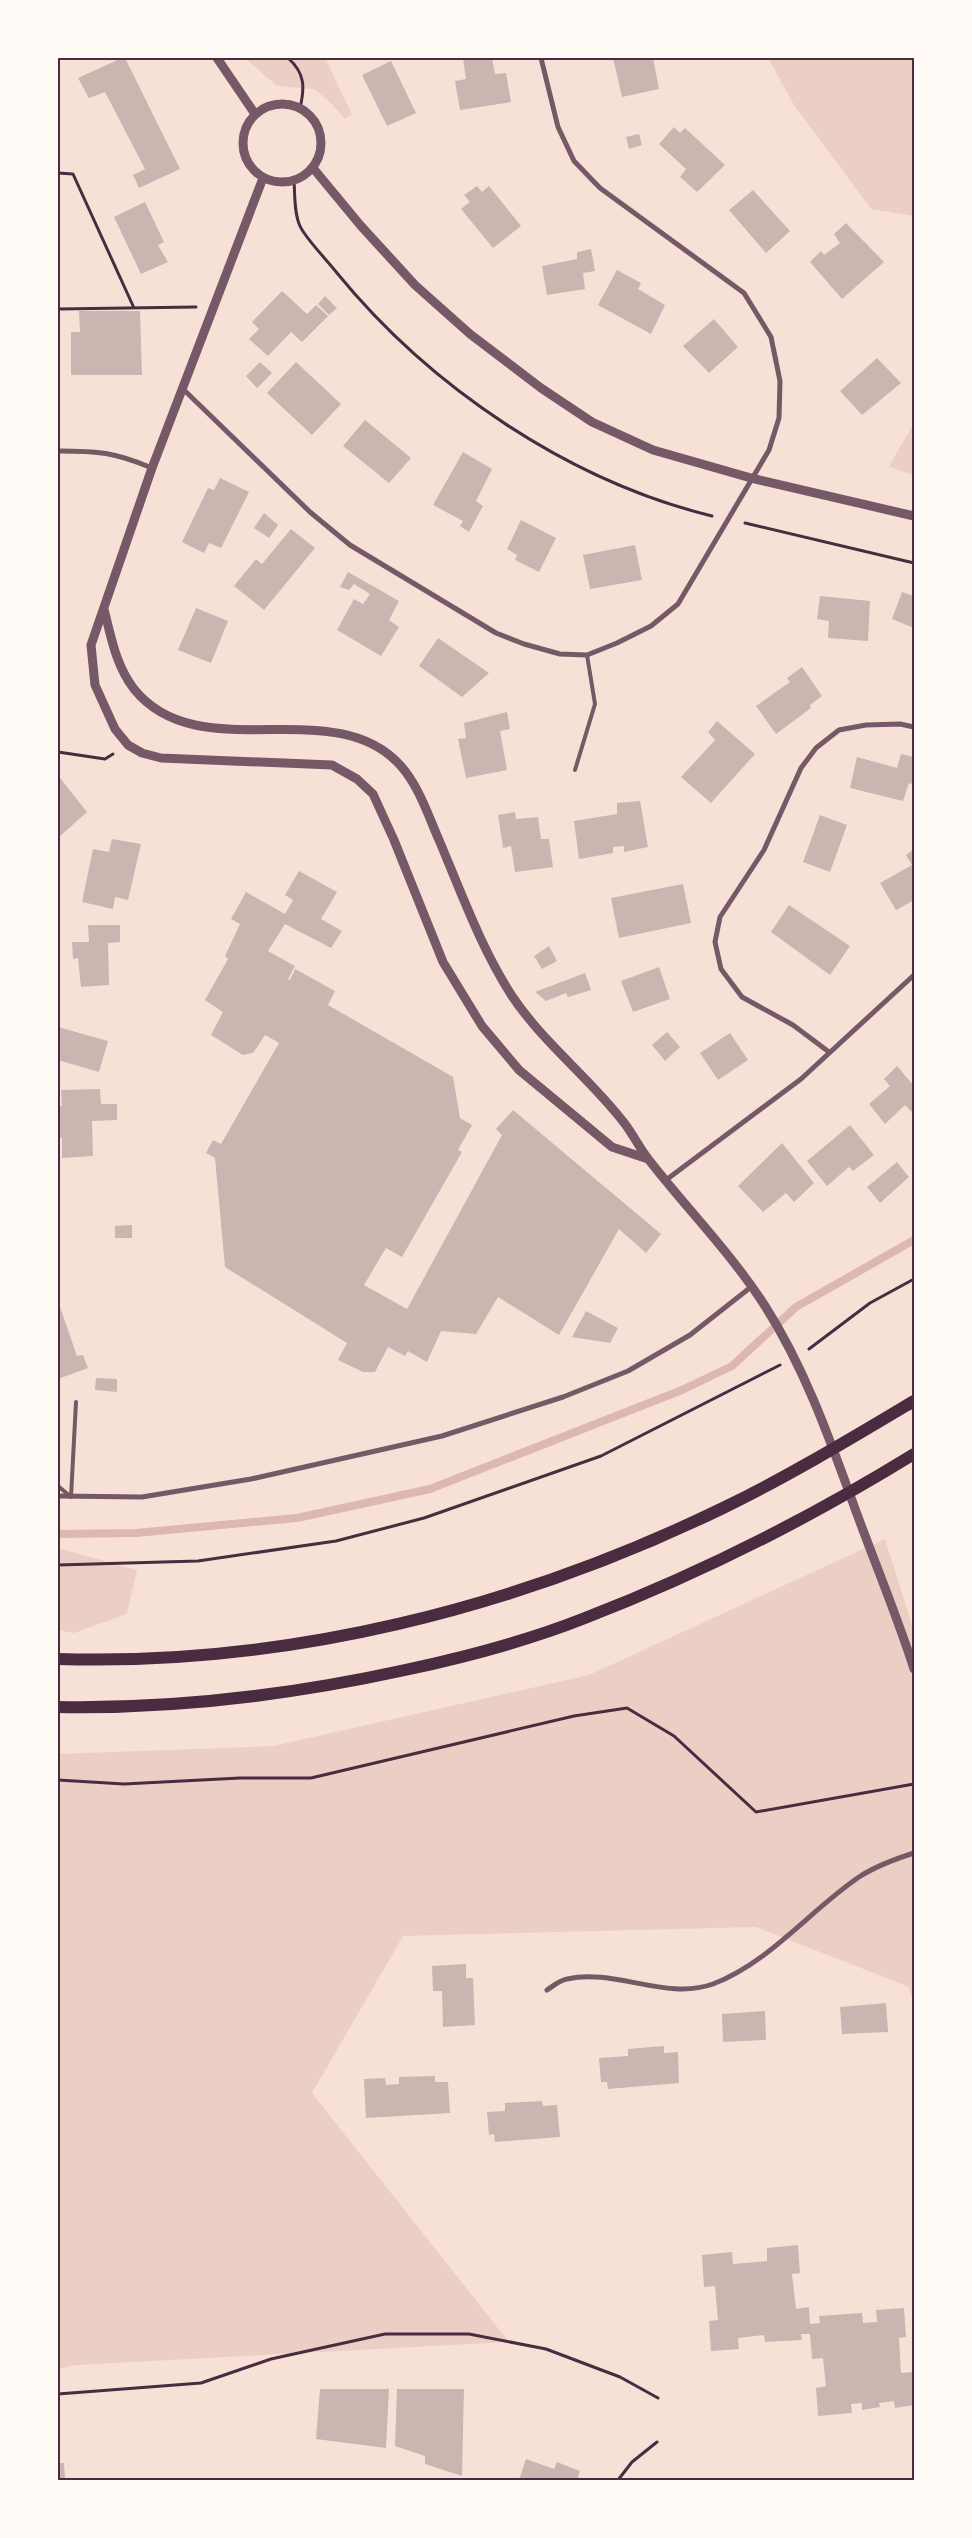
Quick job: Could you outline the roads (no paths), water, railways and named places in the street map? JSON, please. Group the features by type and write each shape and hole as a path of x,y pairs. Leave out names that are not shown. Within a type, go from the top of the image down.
{"main road":[{"path":"58,1659 114,1661 226,1654 297,1644 435,1615 529,1587 627,1552 725,1507 789,1474 914,1401"},
{"path":"58,1707 123,1706 227,1700 332,1685 434,1664 583,1619 726,1556 804,1517 914,1454"}],"street":[{"path":"217,58 255,114"},
{"path":"183,389 310,512 350,545 496,633 524,644 560,654 587,655 651,626 678,604 769,450 779,418 780,381 771,337 744,293 600,188 574,161 558,127 541,58"},
{"path":"285,104 300,108 317,124 320,135 321,147 313,168 294,181 273,182 263,178 253,170 246,160 242,148 243,135 247,124 255,114 269,106 285,104"},
{"path":"313,168 361,226 416,285 470,334 541,388 592,422 653,450 752,478 914,516"},
{"path":"263,178 152,468 91,645 95,685 105,710 128,745 142,753 161,758 332,766 357,779 373,794 444,962 482,1026 519,1070 612,1147 648,1159"},
{"path":"58,451 92,451 117,454 152,468"},
{"path":"104,609 116,656 132,686 147,702 164,714 185,722 216,728 331,732 358,738 398,762 415,784 478,931 512,995 544,1037 625,1124 648,1159 711,1234 772,1317 794,1358 823,1420 914,1668"},
{"path":"829,1052 794,1025 742,997 721,969 715,942 720,917 764,850 801,768 816,748 839,730 883,724 900,724 914,727"},
{"path":"666,1180 801,1079 914,975"},
{"path":"58,1496 142,1497 251,1480 442,1436 563,1397 628,1372 690,1335 751,1287"},
{"path":"547,1990 565,1979 590,1975 684,1990 711,1985 738,1973 774,1947 859,1877 888,1862 914,1853"}],"lane":[{"path":"575,770 595,704 587,655"},
{"path":"71,1497 76,1402"},
{"path":"58,1486 71,1497"}],"waterway":[{"path":"58,1534 136,1533 297,1518 430,1489 682,1390 732,1366 796,1307 914,1240"}]}
